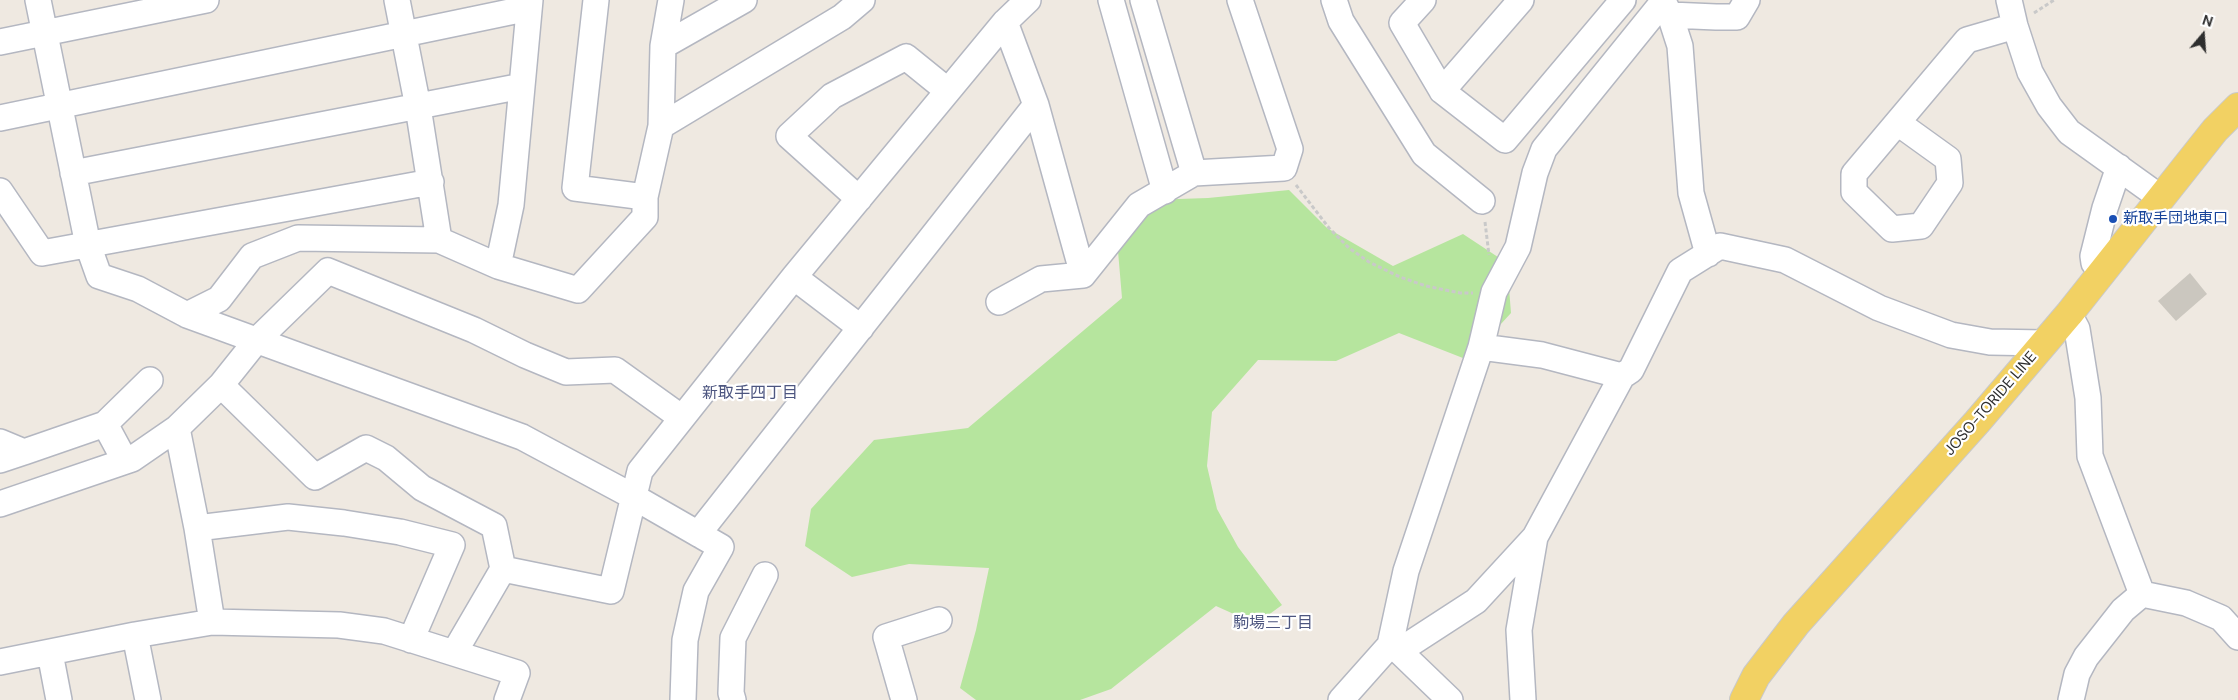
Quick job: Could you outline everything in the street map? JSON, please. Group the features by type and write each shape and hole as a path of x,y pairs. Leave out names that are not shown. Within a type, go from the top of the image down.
{"main road":[{"name":"JOSO-TORIDE LINE","path":"1744,700 1756,676 1796,624 2044,343 2215,130 2238,107"}],"street":[{"path":"38,0 58,106 88,245 99,276 138,288 187,315 522,437 634,497 721,547 696,590 685,640 683,700"},
{"path":"0,42 206,0"},
{"path":"397,0 418,107 439,240"},
{"path":"596,0 575,188 645,197"},
{"path":"187,315 219,298 252,256 298,238 439,240 498,266 578,290 645,217 645,197 661,126 663,46 670,0"},
{"path":"663,46 744,0"},
{"path":"661,126 842,17 862,0"},
{"path":"503,569 611,591 640,471 794,277 1005,22 1028,0"},
{"path":"1111,0 1165,191"},
{"path":"1143,0 1194,173"},
{"path":"999,302 1041,279 1083,275 1138,205 1194,173 1284,168 1290,149 1240,0"},
{"path":"1334,0 1341,21 1424,154 1482,201"},
{"path":"1422,0 1402,22 1442,90 1505,140 1623,0"},
{"path":"1442,90 1521,0"},
{"path":"1665,5 1737,17 1747,0"},
{"path":"2010,0 2015,26 2030,72 2049,106 2070,132 2161,198"},
{"path":"0,118 403,35 530,4 511,205 498,266"},
{"path":"1665,5 1680,46 1691,193 1708,254"},
{"path":"1394,648 1406,571 1481,347 1494,292 1518,246 1535,173 1544,149 1665,5"},
{"path":"1005,22 1036,105 1083,275"},
{"path":"1898,122 1967,40 2015,26"},
{"path":"859,199 790,136 832,96 906,57 948,91"},
{"path":"73,173 522,86"},
{"path":"698,534 1036,105"},
{"path":"2102,273 2094,263 2093,256 2105,208 2119,167"},
{"path":"0,191 42,253 430,182"},
{"path":"1341,700 1394,648 1476,601 1535,537 1622,376 1631,370 1680,271 1720,246 1785,260 1879,308 1952,335 1990,342 2044,343"},
{"path":"0,504 132,459 177,428 221,385 257,340 328,271 474,330 566,372 616,370 682,418"},
{"path":"794,277 861,328"},
{"path":"2068,314 2077,329 2088,398 2090,456 2142,594"},
{"path":"1481,347 1542,355 1622,376"},
{"path":"0,460 105,424 150,380"},
{"path":"221,385 315,477 366,448 386,458 422,488 494,526 503,569 454,653"},
{"path":"105,424 125,461"},
{"path":"177,428 197,528 212,622"},
{"path":"0,442 24,452"},
{"path":"197,528 288,517 381,529 452,546 412,640"},
{"path":"1523,700 1519,630 1535,537"},
{"path":"733,700 731,692 733,638 765,575"},
{"path":"2142,594 2186,603 2221,618 2238,637"},
{"path":"2071,700 2077,674 2086,658 2123,610 2142,594"},
{"path":"904,700 886,638 939,620"},
{"path":"0,662 135,635 212,622 339,625 384,631 517,673 507,700"},
{"path":"135,635 148,700"},
{"path":"1394,648 1450,700"},
{"path":"50,653 59,700"}],"path":[{"path":"1284,168 1328,228 1349,248 1369,262 1400,277 1426,286 1460,293 1494,292 1482,201"}],"green space":[{"path":"1289,190 1327,228 1393,266 1463,234 1507,263 1511,313 1468,360 1399,333 1336,361 1258,360 1212,412 1207,466 1217,509 1238,547 1282,605 1256,624 1216,606 1111,689 1080,700 976,700 960,688 976,630 989,568 909,564 852,577 805,546 811,509 874,440 968,428 1122,298 1118,251 1149,200 1208,198"}],"building":[{"path":"2190,273 2207,294 2176,321 2158,301"}],"place":[{"name":"新取手団地東口","path":"2113,219"}],"district":[{"name":"新取手四丁目","path":"750,394"},
{"name":"駒場三丁目","path":"1273,624"}]}
